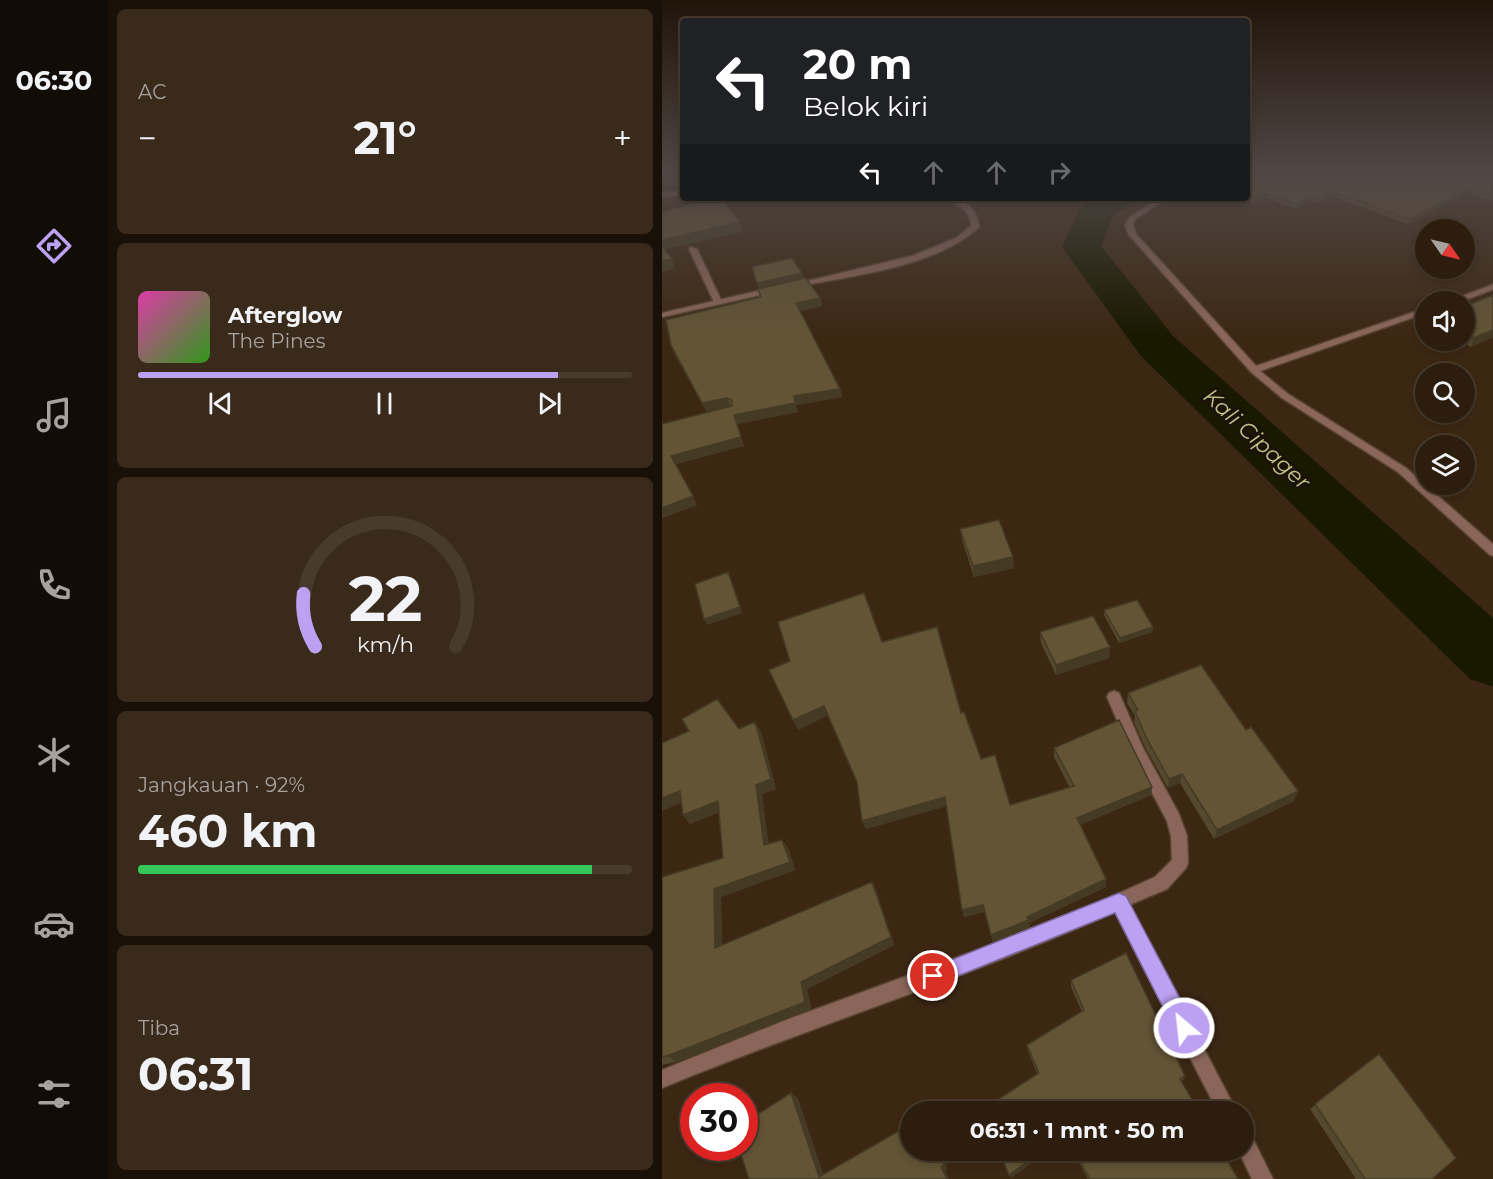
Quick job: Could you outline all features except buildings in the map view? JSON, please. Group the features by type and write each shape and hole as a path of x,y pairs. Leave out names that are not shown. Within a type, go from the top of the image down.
{"street":[{"path":"662,315 917,257 955,242 975,226"},
{"path":"1129,226 1133,235 1254,370 1285,396 1402,470 1493,552"},
{"path":"693,249 718,302"},
{"path":"1475,293 1493,286"},
{"path":"1254,370 1415,314"},
{"path":"662,1079 736,1047 933,976 1161,883 1180,863 1179,836 1174,819 1138,751 1114,697"},
{"path":"1119,902 1222,1101"},
{"path":"1254,1161 1263,1179"}],"waterway":[{"name":"Kali Cipager","path":"1090,226 1081,247 1157,346 1494,660"}],"route":[{"path":"933,976 1119,902 1184,1028"}]}
